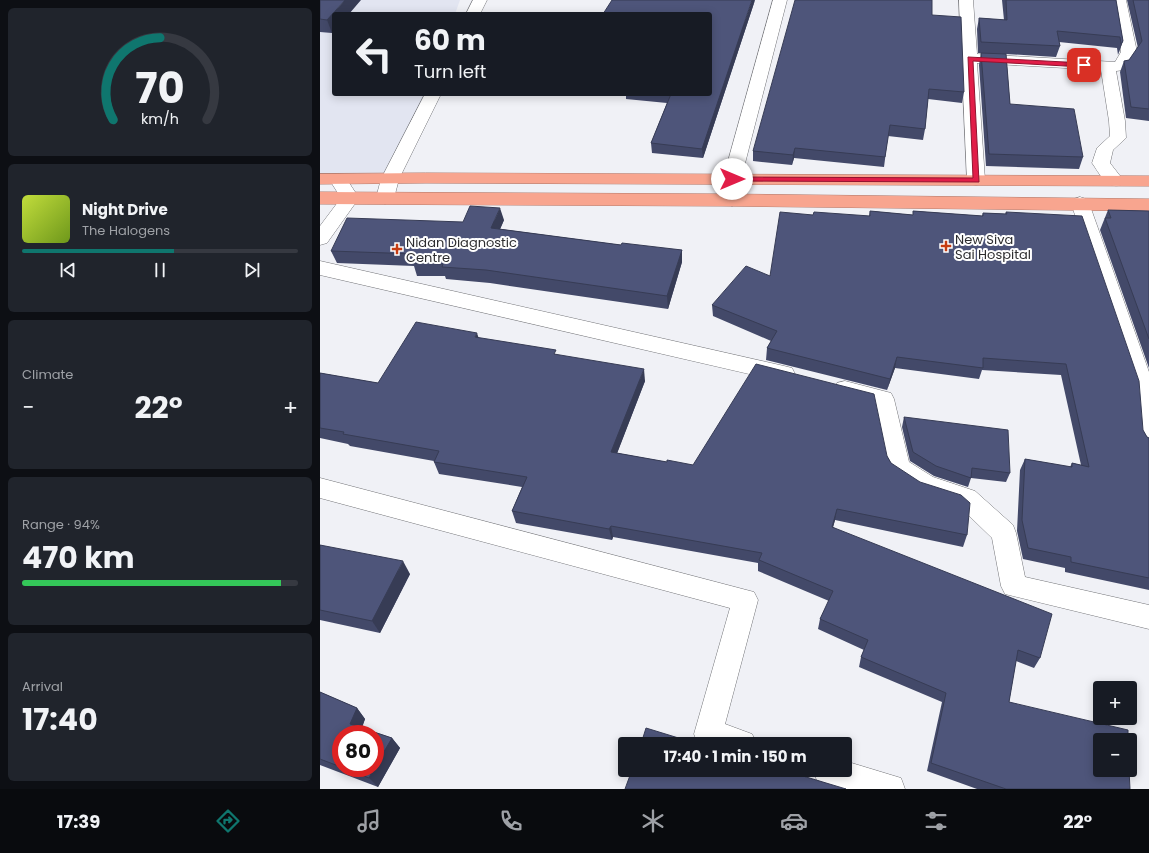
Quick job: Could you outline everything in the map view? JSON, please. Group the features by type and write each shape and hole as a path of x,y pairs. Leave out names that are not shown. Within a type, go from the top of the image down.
{"highway":[{"path":"320,179 1149,181"},
{"path":"320,198 732,200 1149,205"}],"street":[{"path":"474,12 480,0"},
{"path":"732,200 732,179 780,0"},
{"path":"966,0 976,180"},
{"path":"970,58 1102,66 1108,68 1119,67 1129,52 1119,0"},
{"path":"1108,68 1118,121 1118,138 1105,148 1102,163 1115,181"},
{"path":"385,198 390,178 432,96"},
{"path":"320,239 350,198 338,179"},
{"path":"1080,203 1147,392 1149,441"},
{"path":"320,268 802,378"},
{"path":"824,384 883,399 898,467 925,485 966,498 1004,533 1014,586 1149,617"},
{"path":"320,488 745,600 708,734 718,737"},
{"path":"851,777 890,789"}],"shaded area":[{"path":"320,0 460,0 456,12 332,12 332,96 427,96 401,174 320,175"}],"building":[{"path":"320,0 345,0 334,12 332,12 332,14 327,20 320,19"},
{"path":"612,0 752,0 702,149 651,143 670,96 712,96 712,12 604,12"},
{"path":"795,0 932,0 932,15 961,17 964,92 929,89 925,129 890,125 885,157 795,148 793,155 753,151"},
{"path":"1006,0 1116,0 1123,41 1121,44 1120,37 1057,31 1060,46 981,42 979,18 1007,20"},
{"path":"1133,0 1149,0 1149,109 1131,107 1124,61 1129,60 1142,41"},
{"path":"981,53 1006,54 1010,104 1074,109 1083,157 989,154"},
{"path":"470,206 500,208 491,228 621,245 622,243 682,250 667,296 486,270 442,267 443,264 412,263 416,254 331,251 347,218 463,222"},
{"path":"1108,210 1149,211 1149,339 1105,218 1111,218"},
{"path":"870,211 913,215 913,211 983,216 983,213 1007,214 1006,212 1082,216 1139,381 1143,430 1149,438 1149,578 1071,562 1071,557 1028,548 1022,520 1025,459 1072,467 1072,463 1089,467 1066,364 983,358 983,368 897,357 890,379 767,348 777,331 712,305 746,266 770,276 780,212 813,215 814,212 870,216"},
{"path":"416,322 477,333 475,337 556,350 554,354 644,369 611,452 693,465 756,364 874,394 887,456 891,463 920,482 961,495 970,503 967,535 837,509 832,527 1052,614 1040,658 1018,650 1009,702 1093,722 1093,725 1107,725 1128,730 1128,733 1093,733 1093,777 1129,777 1130,789 1006,789 931,763 946,693 861,657 868,640 820,619 833,591 759,560 762,553 611,526 609,529 512,511 527,477 434,462 439,451 343,434 344,432 320,428 320,373 378,383"},
{"path":"904,417 1008,430 1010,473 972,468 971,478 936,466 913,452"},
{"path":"320,545 403,561 372,621 320,610"},
{"path":"320,692 357,708 350,724 353,725 332,725 332,764 320,759"},
{"path":"646,728 675,737 643,737"},
{"path":"384,735 392,738 384,752"},
{"path":"629,777 806,777 846,789 625,789"}],"place":[{"name":"New Siva Sai Hospital","path":"946,246"},
{"name":"Nidan Diagnostic Centre","path":"397,249"}],"route":[{"path":"732,179 976,180 970,58 1084,65"}]}
